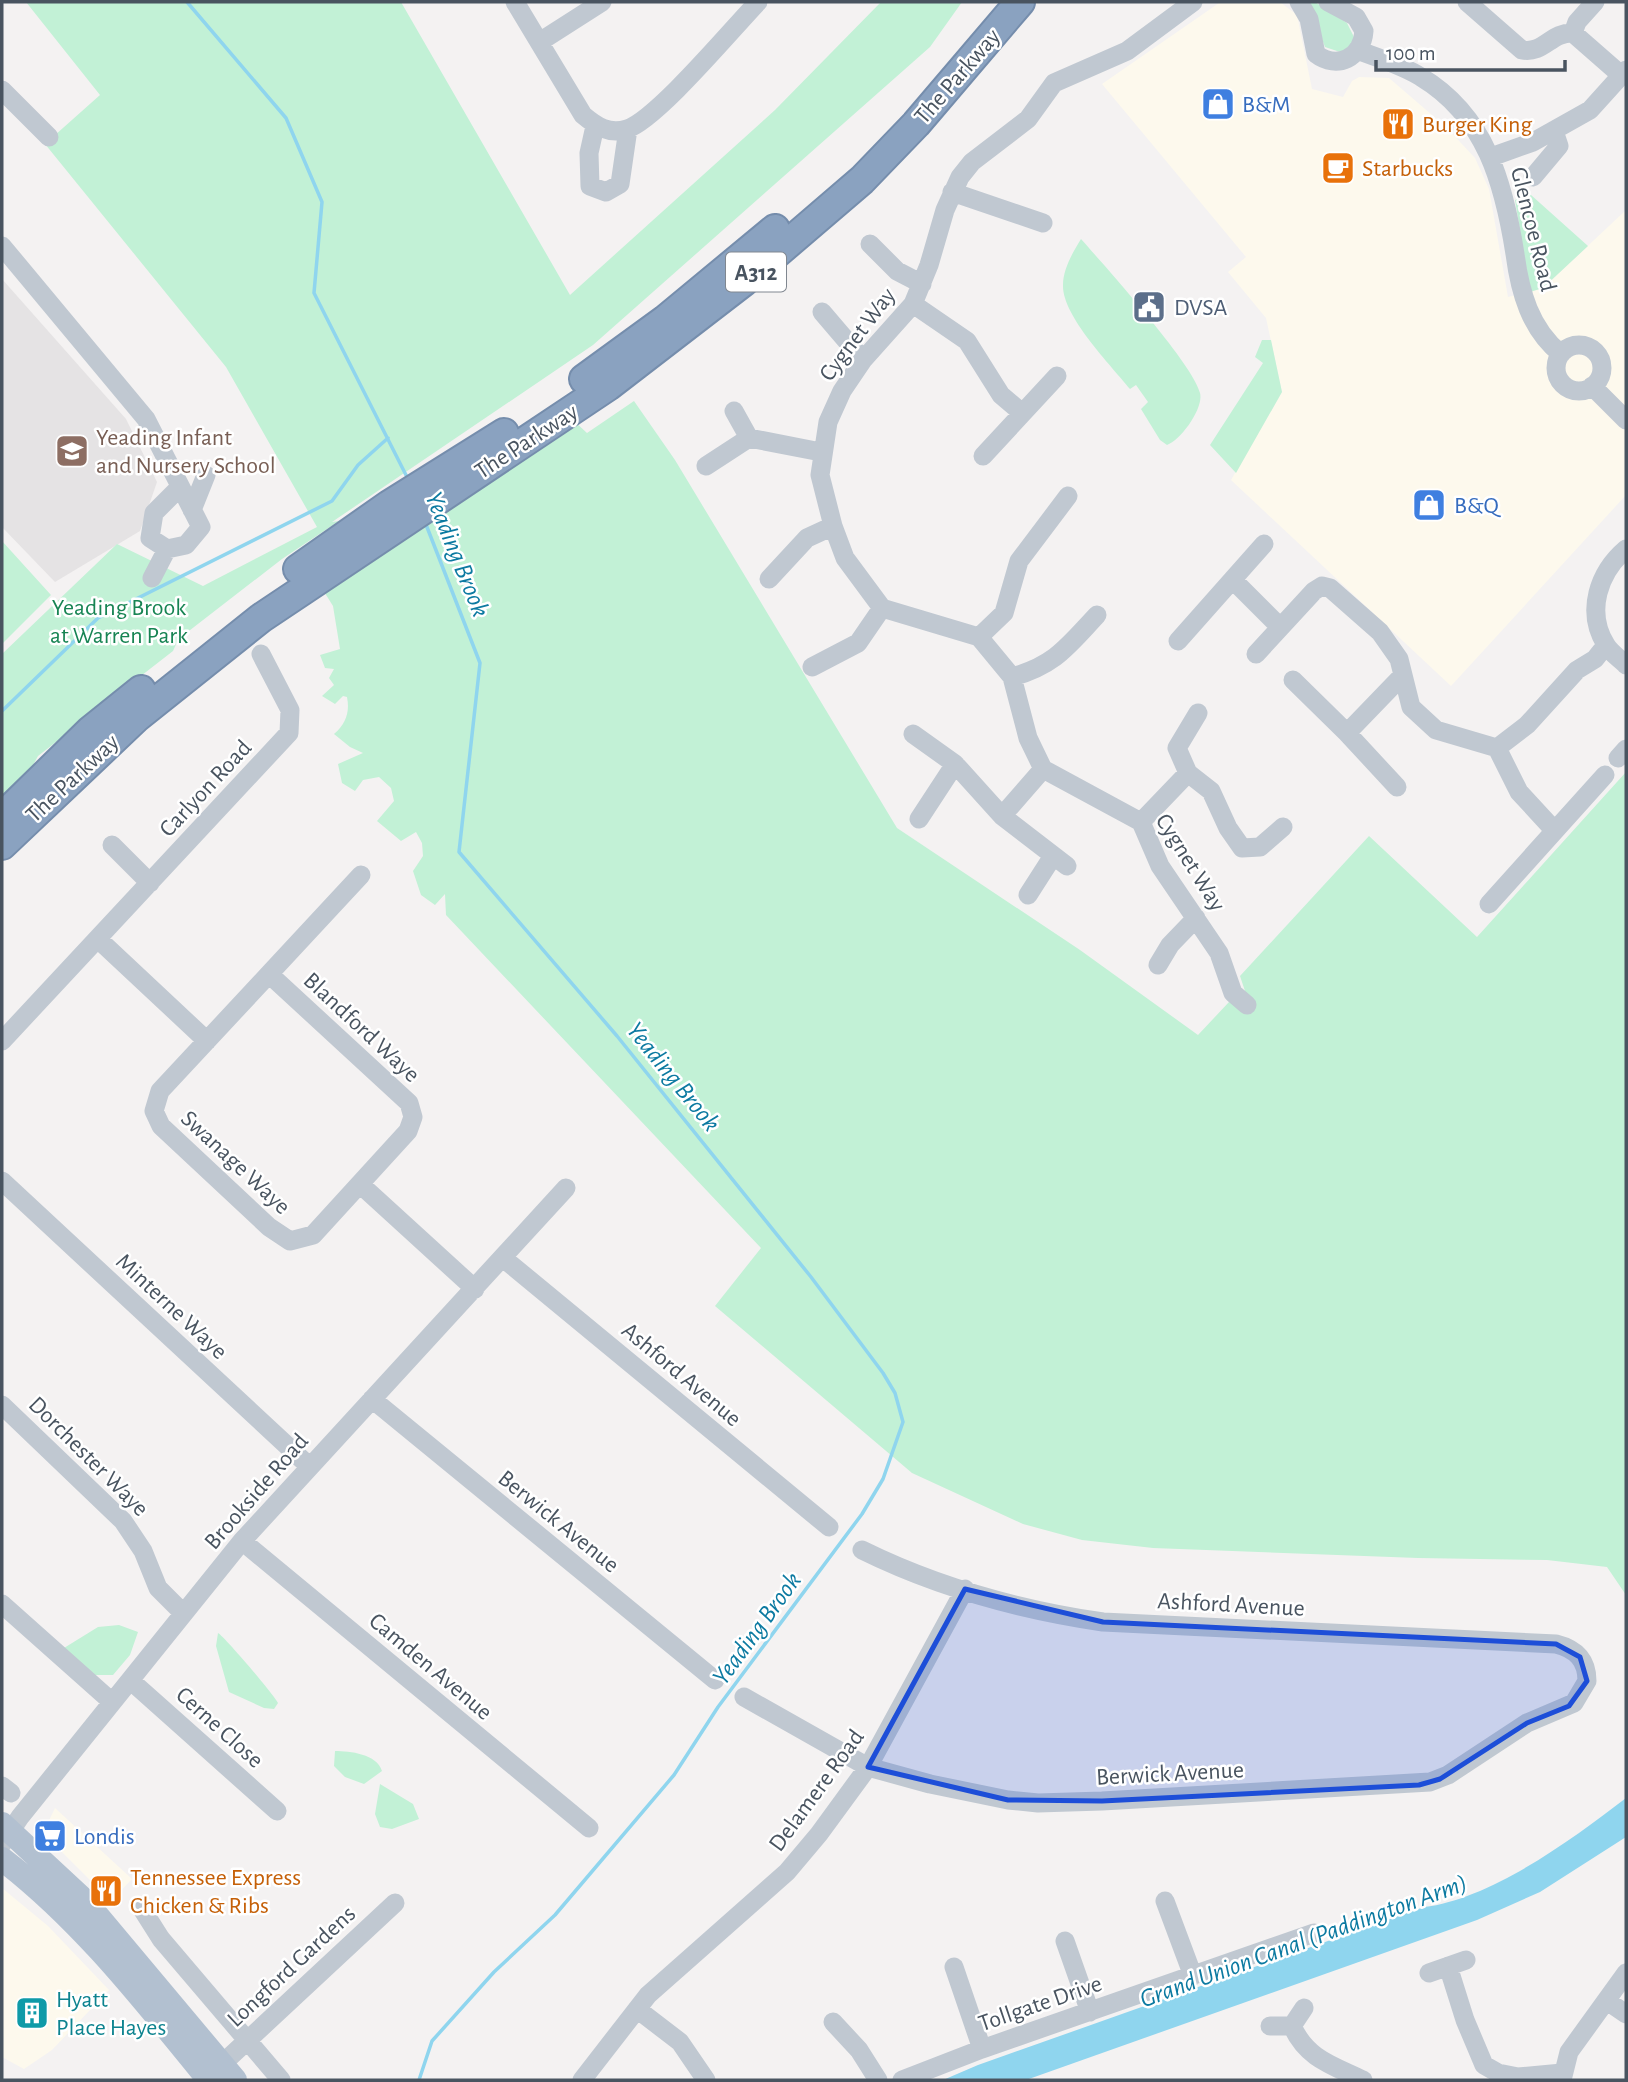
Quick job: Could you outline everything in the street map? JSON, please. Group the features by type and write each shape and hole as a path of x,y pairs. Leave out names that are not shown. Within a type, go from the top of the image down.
{"highway":[{"name":"The Parkway","path":"441,484 596,372 729,268 846,169 1001,2"},
{"name":"The Parkway","path":"5,836 137,717 396,513 608,386 743,282 862,180 916,124 1020,2"}],"main road":[{"path":"4,1833 85,1901 222,2075"},
{"path":"2,1859 54,1902 222,2075"}],"street":[{"path":"515,2 541,41 583,115 595,126 612,132 628,129 655,110 758,2"},
{"path":"541,41 602,2"},
{"name":"Cygnet Way","path":"882,608 845,558 833,526 820,475 821,452 828,422 842,391 863,359 913,304 952,192 972,162 1028,119 1054,83 1127,51 1193,2"},
{"path":"1299,2 1309,19 1316,54 1331,62 1343,62 1357,50 1363,38 1361,22 1328,2"},
{"path":"1467,2 1522,50 1538,50 1558,35 1573,33 1624,73 1590,110 1554,131 1491,157"},
{"path":"1573,33 1577,22 1595,2"},
{"name":"Glencoe Road","path":"1357,50 1419,75 1462,109 1491,157 1505,198 1520,287 1546,342 1560,354 1556,365 1560,381 1576,390 1592,386"},
{"path":"2,90 49,137"},
{"path":"595,126 589,153 590,186 606,192 620,184 628,129"},
{"path":"1533,177 1559,146 1554,131"},
{"path":"952,192 999,199 1043,223"},
{"path":"870,244 897,271 922,284"},
{"path":"2,246 146,419 197,519"},
{"path":"913,304 967,341 1001,395 1021,412"},
{"path":"822,312 863,359"},
{"path":"1560,354 1574,345 1592,349 1601,362 1601,370 1592,386 1626,420"},
{"path":"983,456 1057,376"},
{"path":"734,411 748,438"},
{"path":"706,467 748,438 821,452"},
{"path":"179,488 153,513 150,538 167,549 186,545 197,519 206,475"},
{"path":"979,637 1003,612 1019,561 1068,496"},
{"path":"769,579 807,538 833,526"},
{"path":"1178,641 1264,544"},
{"path":"152,578 167,549"},
{"path":"1626,549 1613,560 1597,595 1596,613 1606,645 1626,665"},
{"path":"1233,580 1280,627"},
{"path":"1256,654 1314,591 1322,586 1330,588 1380,632 1399,659 1411,707 1436,730 1497,748 1519,792 1554,830"},
{"path":"812,667 858,643 882,608 979,637 1012,677 1028,738 1043,769 1002,816"},
{"path":"1012,677 1041,669 1064,651 1097,615"},
{"path":"1497,748 1527,725 1577,670 1595,659 1606,645"},
{"name":"Carlyon Road","path":"98,939 289,733 290,710 261,654"},
{"path":"1347,733 1402,676"},
{"path":"1293,680 1396,786"},
{"path":"1198,713 1177,748 1188,773 1211,791 1228,828 1242,848 1259,847 1283,827"},
{"path":"913,734 955,764 1002,816 1060,861 1028,895"},
{"path":"919,819 955,764"},
{"name":"Cygnet Way","path":"1043,769 1141,822 1160,866 1219,953 1233,993 1247,1005"},
{"path":"1141,822 1188,773"},
{"path":"1489,904 1605,775"},
{"path":"112,845 150,883"},
{"name":"Blandford Waye","path":"207,1041 361,875"},
{"path":"1158,965 1170,945 1196,918"},
{"path":"2,1041 98,939 207,1041"},
{"name":"Blandford Waye","path":"269,974 412,1107 412,1122 408,1131 361,1185"},
{"name":"Swanage Waye","path":"207,1041 157,1096 154,1111 161,1126 270,1227 290,1241 313,1235 361,1185"},
{"name":"Minterne Waye","path":"2,1181 309,1466"},
{"path":"361,1185 475,1289"},
{"name":"Brookside Road","path":"4,1833 242,1541 566,1188"},
{"name":"Ashford Avenue","path":"503,1258 829,1527"},
{"name":"Berwick Avenue","path":"372,1399 715,1681"},
{"name":"Dorchester Waye","path":"2,1405 123,1521 143,1551 158,1588 183,1614"},
{"name":"Camden Avenue","path":"242,1541 589,1828"},
{"name":"Ashford Avenue","path":"862,1549 913,1573 965,1589 1046,1612 1103,1622 1556,1644 1572,1649 1580,1657 1587,1681"},
{"name":"Delamere Road","path":"582,2080 637,2008 660,1983 787,1872 868,1767 965,1589"},
{"path":"2,1604 112,1702"},
{"name":"Cerne Close","path":"131,1680 276,1811"},
{"name":"Berwick Avenue","path":"744,1697 868,1767 977,1794 1038,1803 1419,1785 1440,1779 1527,1723 1569,1706 1579,1698 1587,1681"},
{"path":"1165,1901 1193,1976"},
{"name":"Longford Gardens","path":"222,2075 246,2040 395,1903"},
{"path":"142,1909 161,1939 282,2080"},
{"name":"Tollgate Drive","path":"902,2080 982,2049 1314,1933"},
{"path":"1065,1941 1090,2012"},
{"path":"1429,1973 1457,1963 1484,2065 1498,2073 1518,2077 1562,2077 1569,2052 1626,1973"},
{"path":"954,1967 982,2049"},
{"path":"1607,2001 1626,2014"},
{"path":"637,2008 680,2042 706,2080"},
{"path":"1292,2025 1304,2008"},
{"path":"833,2022 859,2050 878,2080"},
{"path":"1270,2026 1292,2025"},
{"path":"1292,2025 1307,2050 1363,2080"}],"highlighted area":[{"path":"965,1589 1103,1622 1556,1644 1580,1657 1587,1681 1569,1706 1527,1723 1440,1779 1419,1785 1102,1801 1008,1800 868,1767"}],"shaded area":[{"path":"1280,2 1297,15 1312,89 1343,97 1352,81 1359,77 1389,78 1446,127 1475,158 1489,189 1508,297 1543,288 1626,210 1626,495 1451,686 1231,480 1282,392 1266,318 1228,272 1246,257 1102,84 1219,3"},
{"name":"Yeading Infant and Nursery School","path":"2,279 126,419 157,482 140,531 55,582 2,527"},
{"path":"55,1808 132,1879 111,1901 43,1833"},
{"path":"2,1888 48,1926 109,1990 52,2050 24,2069 2,2057"}],"green space":[{"name":"Yeading Brook at Warren Park","path":"26,2 401,2 570,295 775,110 881,2 962,2 930,47 593,345 332,522 339,521 282,559 185,634 182,631 173,651 38,756 23,784 2,799 2,654 117,544 203,586 317,527 226,367 45,144 100,95"},
{"path":"1308,2 1315,2 1347,23 1355,39 1343,53 1325,47"},
{"path":"1531,195 1588,246 1543,288 1530,292 1515,200"},
{"path":"1081,239 1166,339 1194,379 1200,393 1198,407 1190,423 1179,437 1167,445 1160,440 1141,409 1148,402 1136,385 1130,389 1089,340 1070,311 1063,279"},
{"path":"1262,340 1271,340 1282,392 1236,473 1210,445 1263,363 1255,357"},
{"path":"634,401 675,460 897,828 1080,950 1198,1035 1229,1002 1246,994 1240,976 1369,836 1477,937 1626,772 1626,1595 1607,1567 1547,1560 1153,1548 1082,1540 1023,1524 912,1473 715,1306 761,1248 446,915 445,894 435,905 421,895 413,871 423,856 422,843 416,832 401,841 377,821 394,801 391,788 379,777 363,780 355,791 342,783 338,764 363,753 350,747 334,734 346,717 347,697 343,696 335,704 322,696 334,685 329,678 334,669 325,668 320,655 340,649 333,606 318,582 573,420 587,433"},
{"path":"2,541 51,595 2,644"},
{"path":"119,1625 138,1632 130,1655 113,1675 92,1675 64,1648 98,1627"},
{"path":"218,1633 278,1703 274,1709 264,1708 229,1692 216,1646"},
{"path":"335,1751 369,1757 382,1771 364,1784 345,1777 334,1766"},
{"path":"380,1784 413,1804 419,1819 392,1829 380,1827 375,1814"}],"water":[{"path":"1626,1798 1626,1837 1540,1892 1477,1920 1026,2080 943,2080 978,2065 1424,1907 1450,1902 1476,1892 1530,1865"}],"waterway":[{"name":"Yeading Brook","path":"187,2 286,118 322,202 314,293 408,479"},
{"path":"2,711 98,618 332,501 358,465 388,438"},
{"name":"Yeading Brook","path":"419,2080 432,2041 494,1972 555,1915 674,1775 718,1707 862,1514 883,1479 903,1422 895,1393 883,1373 811,1277 617,1036 459,852 480,663 425,522"}],"place":[{"name":"B&M","path":"1218,104"},
{"name":"Burger King","path":"1398,124"},
{"name":"Starbucks","path":"1338,168"},
{"name":"DVSA","path":"1149,307"},
{"name":"Yeading Infant and Nursery School","path":"72,451"},
{"name":"B&Q","path":"1429,505"},
{"name":"Londis","path":"50,1836"},
{"name":"Tennessee Express Chicken & Ribs","path":"106,1891"},
{"name":"Hyatt Place Hayes","path":"32,2013"}],"water label":[{"name":"Grand Union Canal (Paddington Arm)","path":"1303,1940"}]}
